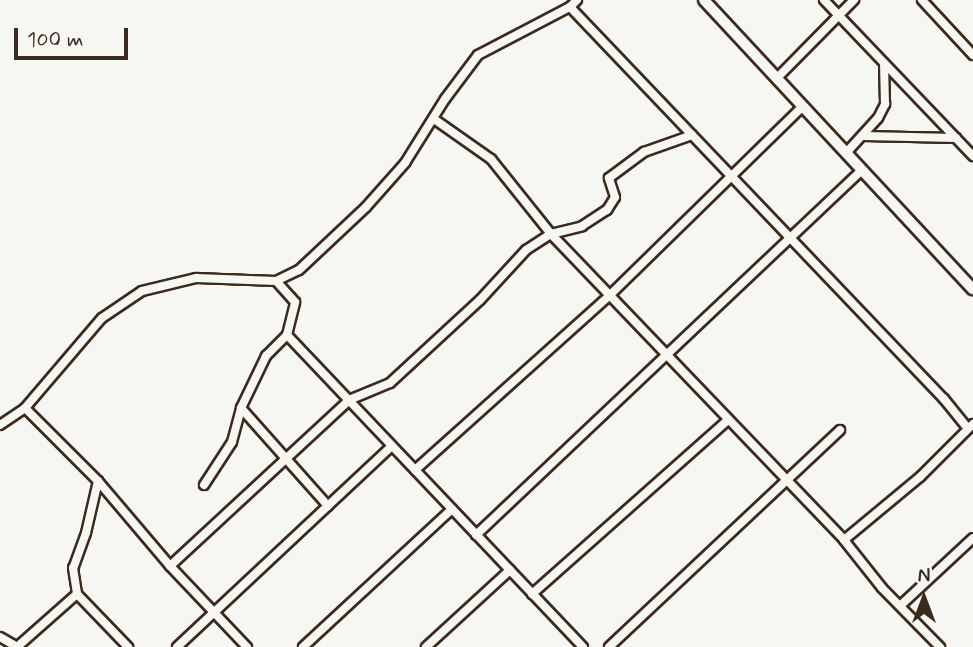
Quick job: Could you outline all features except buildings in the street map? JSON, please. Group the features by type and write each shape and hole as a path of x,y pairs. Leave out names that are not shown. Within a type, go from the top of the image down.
{"street":[{"path":"0,425 25,408 102,318 142,291 197,278 276,281 299,270 366,207 405,163 478,55 570,7 577,0"},
{"path":"704,0 973,289"},
{"path":"824,0 971,151"},
{"path":"777,78 854,0"},
{"path":"922,0 973,55"},
{"path":"570,7 970,427 920,477 844,540"},
{"path":"846,153 878,118 884,104 884,64"},
{"path":"415,470 611,294 803,106"},
{"path":"434,118 491,159 551,234 844,540 882,589 901,605 925,634 940,647"},
{"path":"170,566 349,400 390,383 480,300 526,250 551,234 582,226 607,210 615,197 609,178 644,152 692,135"},
{"path":"864,136 956,138"},
{"path":"476,535 668,355 788,237 862,170"},
{"path":"204,485 232,442 241,408 266,356 287,335 295,302 276,281"},
{"path":"287,335 583,647"},
{"path":"25,408 98,481 170,566 247,647"},
{"path":"241,408 328,506"},
{"path":"532,594 728,420"},
{"path":"609,647 784,479 840,430"},
{"path":"177,647 392,446"},
{"path":"98,481 86,533 73,568 77,594 128,647"},
{"path":"303,647 452,509"},
{"path":"901,605 973,538"},
{"path":"426,647 510,570"},
{"path":"0,637 17,647 77,594"}]}
